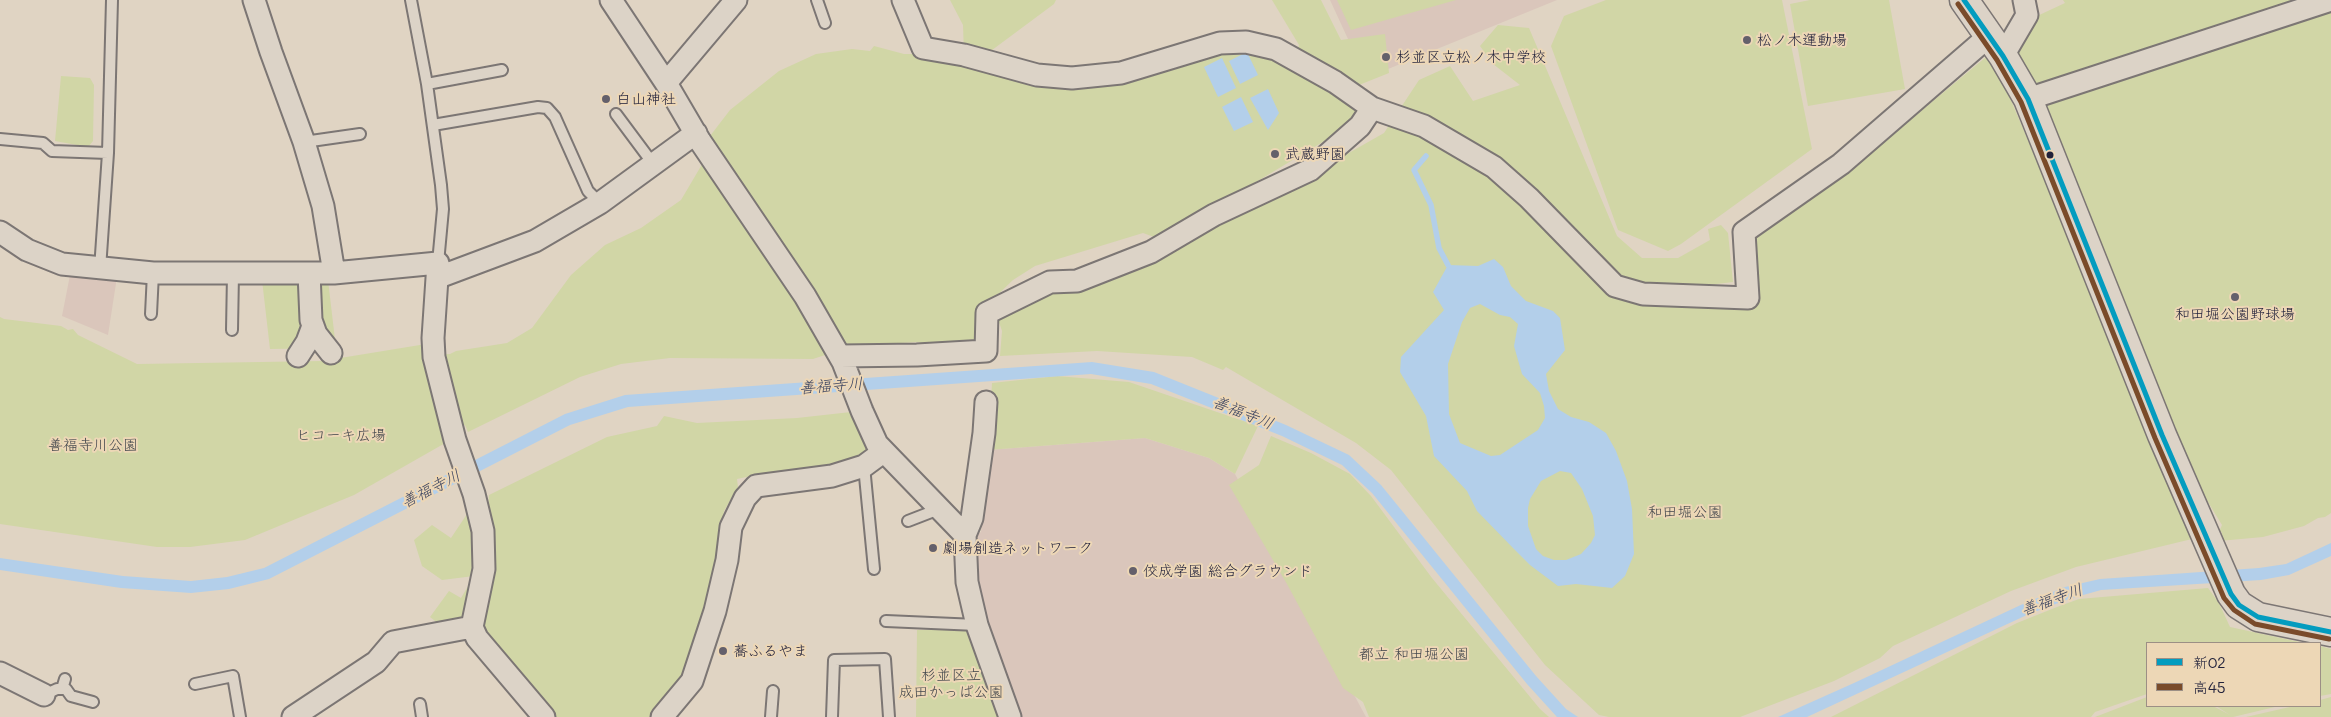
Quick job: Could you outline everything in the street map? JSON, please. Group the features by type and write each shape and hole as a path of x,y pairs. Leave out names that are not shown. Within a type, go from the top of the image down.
{"main road":[{"path":"1964,0 1996,46 2028,99 2162,435 2238,605 2258,617 2331,632"}],"street":[{"path":"254,0 304,142 323,206 334,273"},
{"path":"611,0 666,83 696,133 805,296 841,359 859,405 883,452 965,535"},
{"path":"666,83 736,0"},
{"path":"903,0 923,48 964,55 1037,75 1072,78 1121,73 1220,44 1246,42 1276,49 1336,82 1350,94 1372,108 1424,126 1494,167 1529,198 1615,286 1643,294 1748,298 1744,232 1841,164 1996,46 2027,15 2024,0"},
{"path":"2028,99 2331,0"},
{"path":"841,359 986,351 988,313 1050,282 1076,281 1151,252 1214,215 1310,170 1360,126 1372,108"},
{"path":"0,232 27,250 62,264 100,269 153,273 233,274 438,270 535,242 600,203 696,133"},
{"path":"438,270 433,338 434,357 483,531 484,569 472,628 478,638 544,717"},
{"path":"309,273 313,326 316,334 331,353"},
{"path":"298,356 307,342 313,326"},
{"path":"986,402 984,433 972,518 965,535 966,582 977,626 1010,717"},
{"path":"662,717 692,681 716,611 727,560 731,527 745,498 756,486 832,476 864,466 883,452"},
{"path":"293,717 323,702 376,662 393,642 472,628"},
{"path":"0,673 57,687"}],"lane":[{"path":"100,269 108,153 112,0"},
{"path":"411,0 427,84 443,209 438,270"},
{"path":"817,0 826,23"},
{"path":"427,84 502,70"},
{"path":"433,125 538,106 547,108 555,117 588,191 600,203"},
{"path":"616,114 654,165"},
{"path":"304,142 360,134"},
{"path":"0,139 43,143 52,151 108,153"},
{"path":"151,314 153,273"},
{"path":"232,330 233,274"},
{"path":"864,466 874,569"},
{"path":"908,521 940,509"},
{"path":"886,621 977,626"},
{"path":"832,717 834,660 885,660 889,717"},
{"path":"195,684 234,676 240,717"},
{"path":"57,687 66,689 72,696 93,702"},
{"path":"771,717 774,691"},
{"path":"420,704 422,717"}],"shaded area":[{"name":"杉並区立松ノ木中学校","path":"1330,0 1557,0 1366,78"},
{"path":"70,275 117,277 108,335 62,316"},
{"name":"佼成学園 総合グラウンド","path":"1145,438 1209,458 1235,474 1366,717 1021,717 982,607 975,536 981,532 988,450"}],"green space":[{"path":"950,0 1056,0 1054,4 980,59 964,55 963,25"},
{"name":"和田堀公園","path":"1272,0 1321,0 1341,40 1385,34 1389,73 1334,95 1359,111 1341,131 1251,185 1255,190 1310,175 1384,133 1419,80 1450,66 1473,101 1520,85 1493,64 1480,46 1498,25 1529,28 1617,236 1642,258 1678,258 1710,240 1708,229 1721,225 1728,233 1733,282 1709,285 1714,307 1755,306 1752,234 1856,165 1986,57 1993,58 2195,533 2192,539 2076,567 2011,591 1893,646 1880,658 1834,681 1740,717 1609,717 1599,715 1545,665 1391,470 1356,443 1226,367 1223,370 1192,357 1097,351 1000,356 1002,331 998,319 1050,289 1187,240 1154,237 1143,233 1035,266 1013,280 981,311 980,339 957,341 955,344 928,348 919,342 848,346 844,340 839,342 710,136 730,110 779,71 816,54 852,49 870,51 874,46 904,54 933,54 1040,83 1225,48 1262,49 1292,66 1299,45"},
{"path":"1337,0 1456,0 1351,30"},
{"path":"1606,0 1782,0 1812,149 1681,244 1668,251 1618,230 1551,46 1564,16"},
{"path":"1810,0 1889,0 1905,89 1808,106 1790,4"},
{"path":"2063,0 2331,0 2331,513 2325,517 2318,518 2304,526 2263,537 2219,541 2222,532 2219,532 2222,525 2197,484 2190,478 2035,87 2014,48 2035,17 2065,3"},
{"path":"61,76 90,78 94,85 93,141 88,147 55,141"},
{"name":"善福寺川公園","path":"704,161 831,353 813,359 670,358 621,364 580,377 468,432 465,425 446,435 447,442 354,495 245,540 190,547 157,547 0,524 0,317 61,326 68,330 73,329 78,335 137,364 322,361 426,344 430,355 450,354 456,351 507,343 532,328 571,275 605,245 641,228 681,200"},
{"path":"262,280 328,280 336,348 270,349"},
{"path":"1057,376 1129,382 1258,426 1235,474 1209,458 1145,438 988,450 992,383"},
{"path":"851,412 869,456 829,469 759,479 756,475 737,479 738,487 724,511 718,561 703,619 681,676 651,717 554,717 479,631 485,506 488,505 489,495 607,437 657,426 664,416 697,423 797,418"},
{"name":"都立 和田堀公園","path":"1271,436 1311,453 1350,474 1371,496 1432,578 1540,709 1549,717 1369,717 1363,702 1343,688 1287,584 1229,485 1259,465"},
{"path":"469,511 479,532 472,615 444,628 430,617 449,591 461,598 474,576 442,580 422,566 414,540 432,525 451,538"},
{"path":"2208,588 2219,603 2230,627 2299,642 2146,642 2146,694 2095,712 2091,717 1831,717 2017,623 2079,599"},
{"name":"杉並区立 成田かっぱ公園","path":"969,629 998,717 916,717 917,630"},
{"path":"2321,646 2331,649 2331,694 2321,696"},
{"path":"2146,697 2146,707 2215,707 2230,715 2218,707 2275,707 2233,717 2095,717"},
{"path":"2331,697 2331,717 2246,717 2290,707 2321,707 2321,700"}],"water":[{"path":"1247,52 1258,75 1240,84 1229,61"},
{"path":"1222,58 1236,88 1218,97 1204,67"},
{"path":"1268,89 1279,113 1268,130 1250,98"},
{"path":"1241,97 1253,122 1234,131 1222,107"},
{"path":"1494,259 1503,267 1511,286 1526,301 1553,311 1560,318 1565,350 1546,374 1549,391 1558,409 1571,417 1589,422 1606,433 1616,451 1627,481 1632,509 1634,554 1625,576 1612,588 1576,584 1558,586 1530,565 1477,511 1467,491 1434,456 1426,416 1400,372 1401,357 1444,310 1433,292 1448,265 1478,266","holes":["1480,304 1500,315 1510,317 1518,324 1514,346 1522,374 1540,393 1545,418 1538,430 1500,455 1491,456 1460,443 1449,414 1448,364 1462,322 1470,308","1560,471 1571,473 1582,489 1593,516 1595,535 1591,543 1581,554 1566,560 1554,560 1543,556 1536,549 1528,526 1530,499 1541,481"]},
{"name":"善福寺川","path":"1092,362 1154,372 1286,425 1349,455 1381,485 1536,676 1566,709 1578,717 1557,717 1527,684 1372,493 1342,465 1282,436 1151,384 1091,374 628,407 570,425 269,579 229,589 191,593 121,588 0,570 0,558 123,576 191,581 227,577 264,568 565,414 625,395"},
{"name":"善福寺川","path":"2331,543 2331,556 2289,575 2261,580 2101,590 2069,599 2029,614 1807,717 1778,717 2025,603 2065,587 2100,579 2259,568 2286,564"}],"waterway":[{"path":"1426,156 1414,170 1431,205 1439,248 1448,265"}],"transit line":[{"name":"新02","path":"1964,0 2003,56 2028,99 2162,435 2231,594 2239,605 2258,617 2331,632"},
{"name":"高45","path":"1958,4 1997,60 2021,102 2155,438 2224,598 2234,610 2255,624 2329,639"}],"place":[{"name":"松ノ木運動場","path":"1747,40"},
{"name":"杉並区立松ノ木中学校","path":"1386,57"},
{"name":"白山神社","path":"606,99"},
{"name":"武蔵野園","path":"1275,154"},
{"name":"和田堀公園野球場","path":"2235,297"},
{"name":"劇場創造ネットワーク","path":"933,548"},
{"name":"佼成学園 総合グラウンド","path":"1133,571"},
{"name":"蕎ふるやま","path":"723,651"}],"park label":[{"name":"ヒコーキ広場","path":"341,435"}]}
